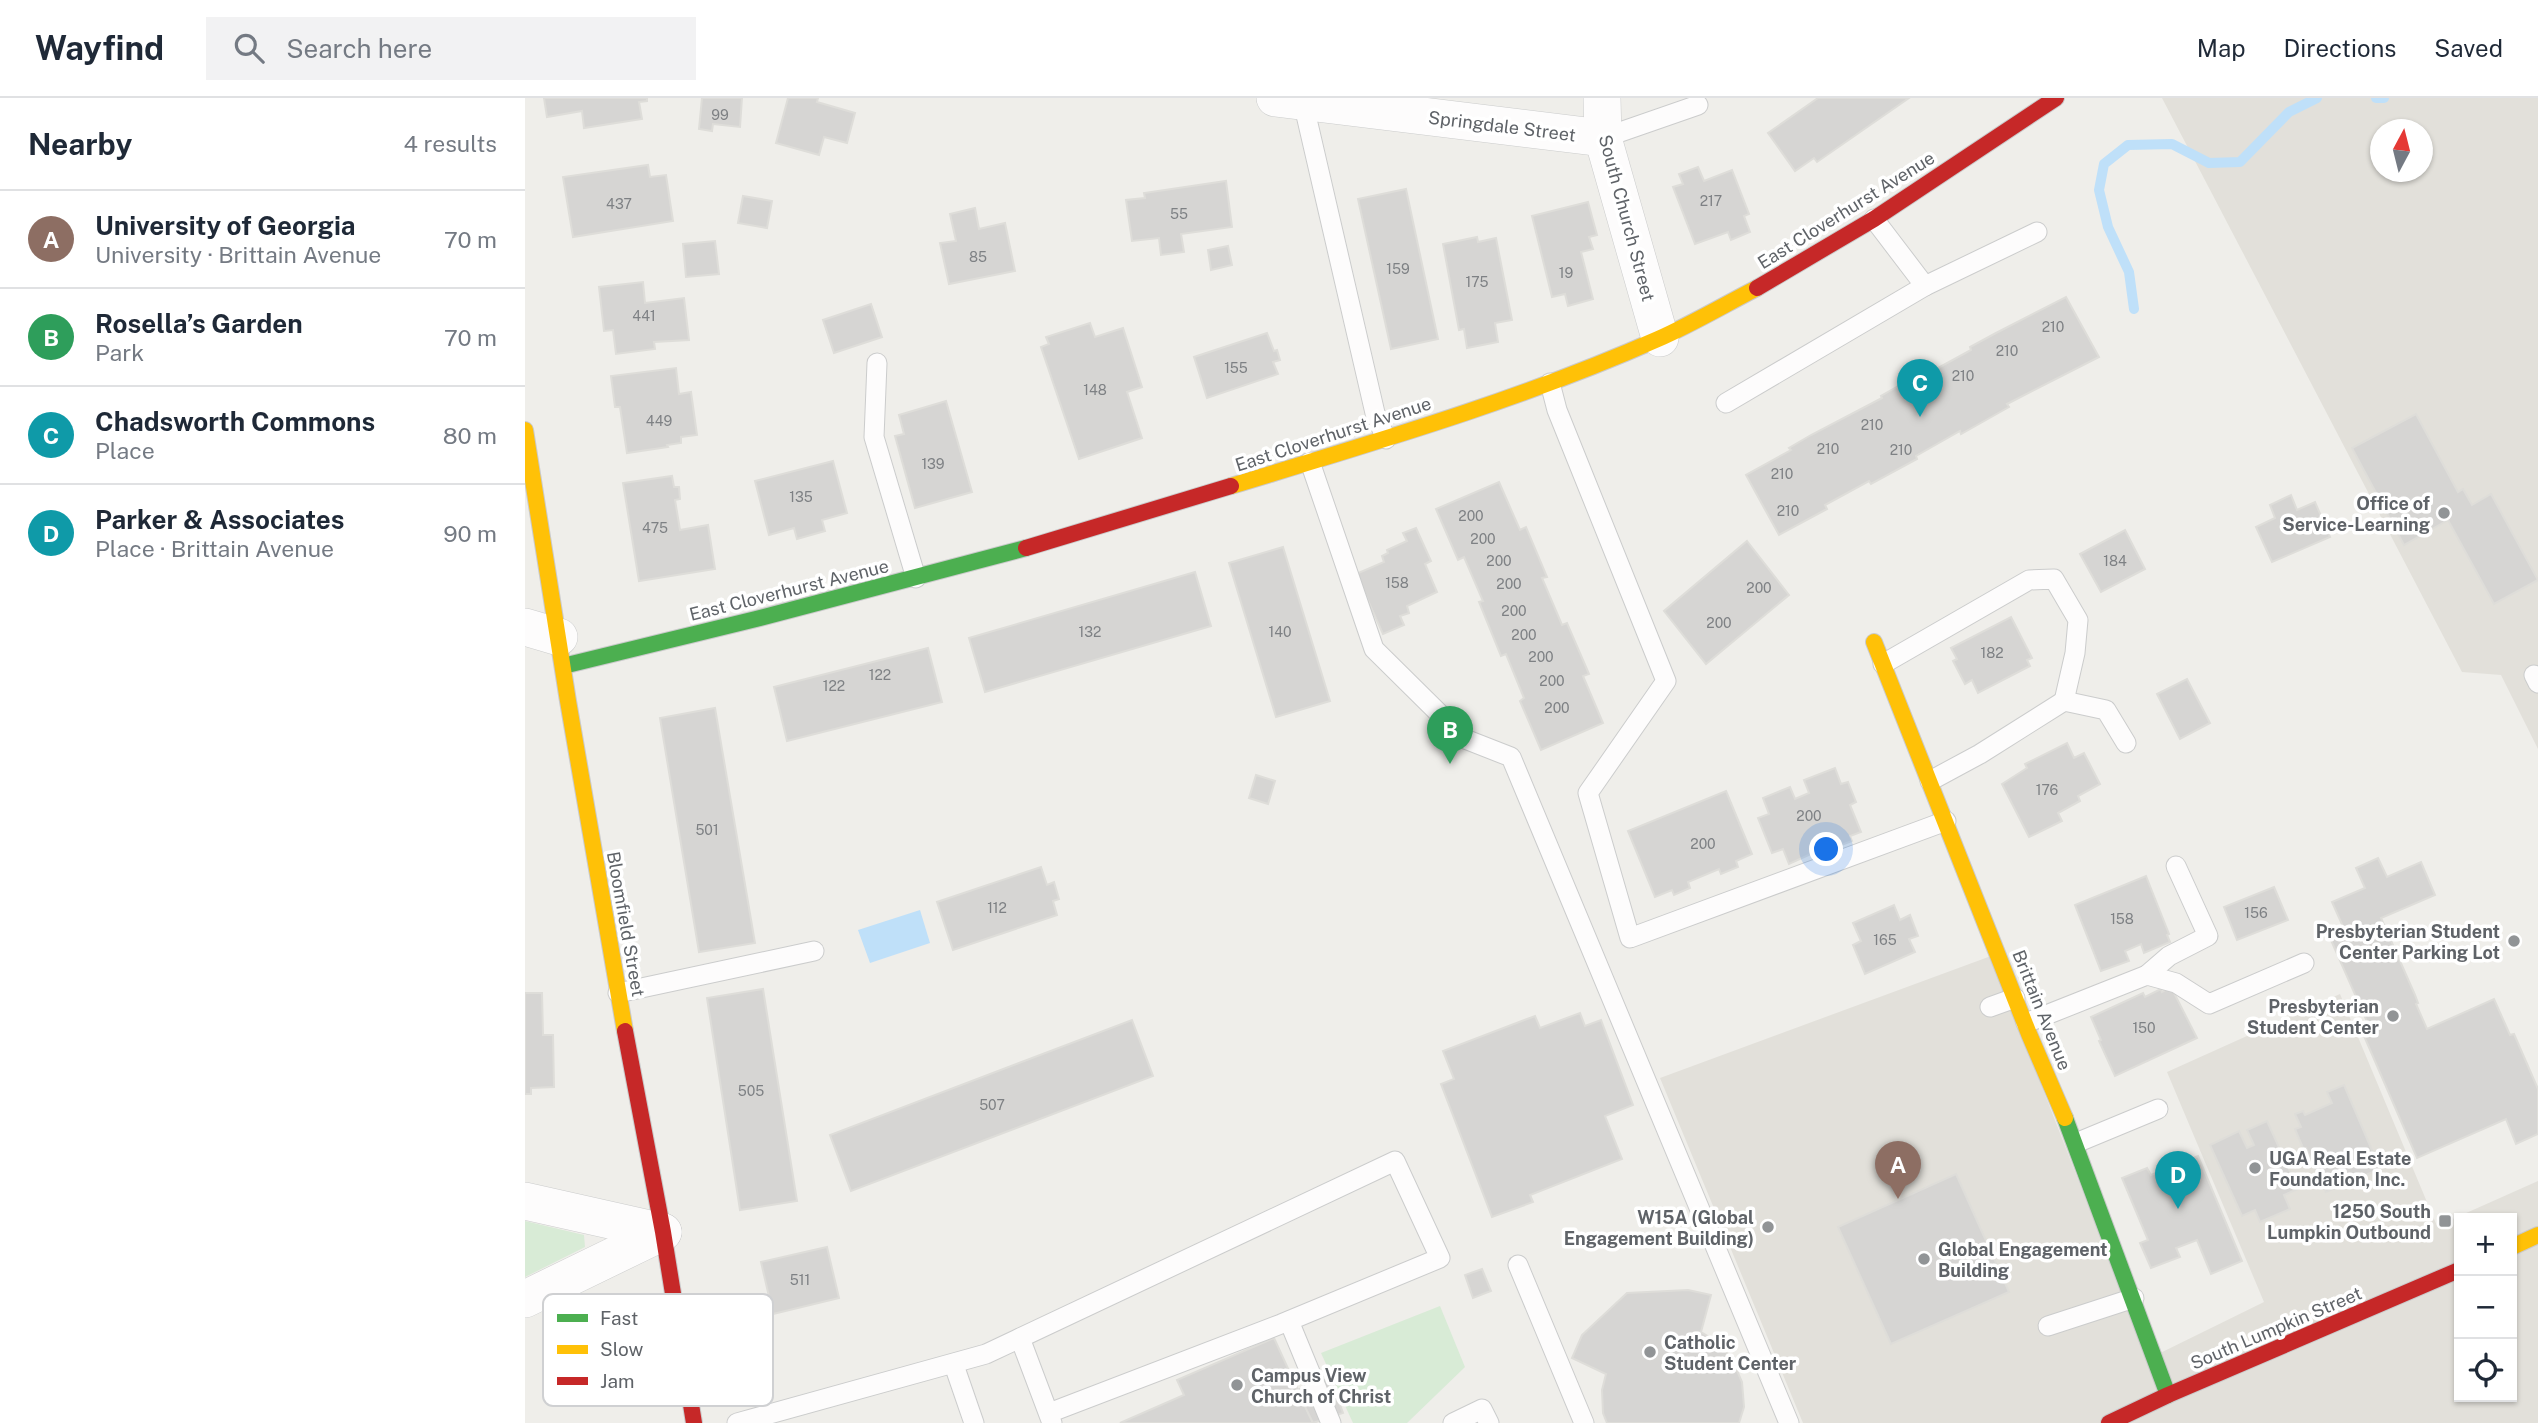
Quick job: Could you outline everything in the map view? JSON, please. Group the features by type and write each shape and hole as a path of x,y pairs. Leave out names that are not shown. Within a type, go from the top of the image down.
{"street":[{"name":"South Church Street","path":"1602,98 1603,138 1660,338"},
{"name":"East Cloverhurst Avenue","path":"549,643 916,578 1172,506 1386,439 1550,383 1660,338 1785,273 1874,219 2056,98"},
{"name":"Springdale Street","path":"1289,100 1603,138"},
{"name":"Bloomfield Street","path":"525,430 549,643 618,993 673,1294"},
{"name":"Brittain Avenue","path":"1874,642 2015,998 2076,1143 2168,1395"},
{"path":"525,1201 663,1232"},
{"path":"525,1298 663,1232"},
{"path":"2517,1245 2538,1235"},
{"name":"South Lumpkin Street","path":"2109,1423 2454,1272"}],"lane":[{"path":"1289,100 1375,413 1386,439"},
{"path":"1603,138 1698,105"},
{"path":"1874,219 1925,286"},
{"path":"1726,403 1925,286 2038,232"},
{"path":"877,363 874,437 916,578"},
{"path":"1550,383 1557,410 1666,681 1588,793 1630,938 1946,821"},
{"path":"1310,462 1374,649 1465,739 1511,757 1789,1423"},
{"path":"1883,664 2029,580 2054,579 2078,620 2075,653 2064,701"},
{"path":"1930,782 2064,701 2106,710 2126,743"},
{"path":"2026,1023 2147,975 2169,956 2208,936 2176,866"},
{"path":"618,993 814,951"},
{"path":"2147,975 2176,983 2209,1004 2304,963"},
{"path":"1990,1007 2015,998"},
{"path":"2076,1143 2158,1109"},
{"path":"737,1423 986,1354 1395,1161 1440,1258 1051,1418 1020,1338"},
{"path":"1518,1265 1584,1423"},
{"path":"2048,1326 2134,1298"},
{"path":"1289,1321 1331,1423"},
{"path":"954,1365 974,1423"},
{"path":"1453,1423 1482,1409 1489,1423"}],"shaded area":[{"path":"2162,98 2538,98 2538,749 2501,675 2462,672"},
{"path":"1991,956 2148,1359 2264,1302 2167,1072 2340,994 2437,1226 2454,1218 2454,1402 2517,1402 2517,1213 2466,1213 2538,1181 2538,1423 1803,1423 1660,1078"}],"green space":[{"path":"525,1221 584,1235 585,1247 525,1277"},
{"path":"1440,1306 1465,1367 1407,1423 1353,1423 1321,1353"}],"water":[{"path":"920,910 930,943 870,963 858,930"}],"building":[{"path":"544,98 647,98 647,101 639,102 642,119 584,128 582,111 547,117"},
{"path":"702,98 742,98 740,127 713,124 712,131 699,129"},
{"path":"788,98 818,98 817,102 855,113 847,143 824,137 819,155 776,143"},
{"path":"1818,98 1909,98 1817,162 1814,158 1795,171 1768,133"},
{"path":"648,165 650,177 666,175 673,221 573,237 563,177"},
{"path":"1698,167 1704,181 1732,170 1749,214 1744,216 1750,232 1731,240 1728,232 1695,244 1673,187 1683,184 1679,174"},
{"path":"1226,181 1232,227 1181,234 1184,252 1161,255 1159,238 1132,241 1126,200 1145,198 1144,193"},
{"path":"1406,189 1438,339 1391,349 1358,199"},
{"path":"743,196 772,201 767,228 738,223"},
{"path":"1588,202 1597,235 1589,237 1593,249 1581,252 1593,299 1568,306 1565,294 1552,297 1532,216"},
{"path":"975,208 979,229 1005,223 1015,271 949,284 940,243 956,241 950,214"},
{"path":"1477,237 1478,242 1496,238 1512,320 1495,323 1498,342 1467,348 1464,329 1459,330 1443,244"},
{"path":"715,241 719,274 686,277 683,244"},
{"path":"1228,246 1232,265 1211,270 1208,250"},
{"path":"643,282 645,303 684,298 689,340 654,342 655,349 616,354 613,330 604,331 599,287"},
{"path":"2066,297 2099,357 2007,404 2009,407 1961,434 1960,431 1871,484 1869,481 1825,505 1827,509 1779,535 1746,475 1791,450 1789,448 1811,435 1882,398 1881,396 1900,385 1928,370 1929,373 1971,350 1970,347"},
{"path":"871,304 882,337 834,353 823,320"},
{"path":"1090,323 1095,337 1123,328 1142,387 1127,392 1142,438 1079,459 1041,347 1049,344 1046,337"},
{"path":"1267,333 1280,360 1273,362 1278,374 1207,398 1194,357"},
{"path":"676,368 679,394 691,392 697,435 681,437 681,443 667,445 668,447 627,453 620,407 615,407 611,376"},
{"path":"946,401 972,492 915,508 895,436 904,434 899,415"},
{"name":"Office of Service-Learning","path":"2416,414 2458,492 2463,489 2472,505 2491,494 2538,580 2494,604 2448,520 2404,545 2352,448"},
{"path":"833,461 847,513 822,520 825,531 797,539 794,528 769,535 755,481"},
{"path":"672,476 674,487 679,487 680,499 675,500 680,530 708,525 715,569 639,581 623,483"},
{"path":"1499,482 1520,530 1526,527 1547,577 1542,578 1562,625 1567,623 1589,674 1583,676 1603,723 1541,750 1520,701 1524,698 1506,654 1501,656 1479,602 1483,601 1464,557 1458,560 1436,509"},
{"path":"2291,495 2297,510 2315,502 2330,537 2272,562 2256,527 2275,518 2270,505"},
{"path":"1416,528 1431,561 1425,564 1437,592 1407,606 1409,613 1400,616 1404,625 1383,634 1356,574 1384,562 1382,556 1388,553 1387,550 1407,541 1403,533"},
{"path":"2125,530 2145,569 2101,592 2080,554"},
{"path":"1747,541 1789,595 1706,664 1664,611"},
{"path":"1283,547 1330,701 1276,717 1229,563"},
{"path":"1195,572 1211,626 985,692 969,638"},
{"path":"2011,617 2032,658 2027,660 2030,666 1978,693 1972,680 1965,684 1953,661 1957,659 1951,648"},
{"path":"928,648 942,702 787,741 774,687"},
{"path":"2187,679 2210,723 2180,739 2157,694"},
{"path":"715,708 755,943 699,952 660,718"},
{"path":"2067,743 2074,758 2084,753 2100,784 2078,796 2080,801 2058,813 2062,821 2029,837 2002,784 2027,768 2025,764"},
{"path":"1835,768 1841,784 1848,782 1856,802 1850,805 1861,832 1850,836 1852,841 1834,848 1833,844 1789,864 1783,849 1772,853 1758,818 1769,814 1763,798 1790,787 1795,799 1809,793 1804,780"},
{"path":"1256,775 1275,781 1268,804 1249,798"},
{"path":"1726,791 1752,854 1736,861 1738,867 1721,874 1719,869 1688,882 1690,888 1674,895 1672,890 1655,897 1628,831"},
{"name":"Presbyterian Student Center","path":"2378,858 2387,877 2421,862 2435,895 2381,918 2427,1029 2494,999 2510,1035 2514,1034 2538,1089 2538,1134 2516,1144 2506,1119 2417,1158 2361,1029 2369,1026 2330,938 2345,931 2332,902 2365,888 2356,868"},
{"path":"1041,867 1047,885 1054,882 1059,899 1053,901 1057,915 953,950 937,902"},
{"path":"2146,876 2170,942 2144,953 2141,944 2125,951 2129,961 2101,971 2075,905"},
{"path":"2274,887 2288,920 2237,940 2224,907"},
{"path":"1894,905 1900,920 1910,915 1918,936 1909,939 1915,952 1865,974 1853,945 1861,941 1853,923"},
{"path":"2171,987 2197,1038 2115,1076 2091,1017 2143,993 2145,997"},
{"path":"763,989 797,1201 740,1210 707,998"},
{"path":"525,993 542,993 543,1035 553,1035 554,1087 531,1088 531,1094 525,1094"},
{"path":"1580,1013 1585,1026 1601,1020 1633,1105 1605,1116 1622,1159 1530,1195 1533,1202 1492,1217 1441,1084 1454,1079 1443,1051 1535,1016 1540,1028"},
{"path":"1132,1020 1153,1076 851,1191 830,1135"},
{"path":"2344,1085 2380,1169 2326,1192 2295,1129 2301,1127 2295,1114 2303,1111 2305,1115 2332,1103 2327,1092"},
{"name":"UGA Real Estate Foundation, Inc.","path":"2267,1121 2298,1189 2284,1195 2290,1209 2260,1222 2255,1210 2242,1216 2210,1145 2239,1131 2247,1148 2254,1145 2247,1130"},
{"path":"2198,1156 2242,1261 2211,1274 2197,1240 2176,1248 2180,1257 2151,1268 2140,1243 2148,1240 2122,1178 2147,1168 2151,1175"},
{"name":"Global Engagement Building","path":"1956,1174 2009,1292 1891,1344 1838,1227"},
{"path":"827,1247 839,1298 773,1314 773,1294 768,1294 761,1262"},
{"path":"1482,1269 1491,1291 1473,1298 1465,1275"},
{"name":"Catholic Student Center","path":"1688,1290 1711,1295 1701,1332 1716,1341 1732,1359 1742,1382 1744,1407 1739,1423 1607,1423 1603,1413 1602,1390 1606,1374 1572,1358 1582,1335 1627,1293"},
{"name":"Campus View Church of Christ","path":"1274,1338 1313,1423 1120,1423 1184,1395 1177,1380"},
{"path":"1330,1378 1343,1413 1313,1423 1297,1390"}],"waterway":[{"path":"2134,309 2129,272 2108,227 2099,190 2104,164 2128,145 2172,144 2209,163 2240,162 2289,112 2317,98"},
{"path":"2376,98 2384,98"}],"traffic: fast":[{"path":"563,666 756,619 1026,548"},
{"path":"2065,1118 2168,1395"}],"traffic: slow":[{"path":"1231,486 1447,419 1553,382 1671,333 1757,288"},
{"path":"525,430 625,1031"},
{"path":"1874,642 2029,1034 2065,1118"},
{"path":"2517,1245 2538,1235"}],"traffic: jam":[{"path":"1757,288 1874,219 2056,98"},
{"path":"1026,548 1231,486"},
{"path":"625,1031 673,1294"},
{"path":"2109,1423 2454,1272"},
{"path":"691,1406 694,1423"}],"place":[{"name":"Chadsworth Commons","path":"1920,417"},
{"name":"Office of Service-Learning","path":"2444,513"},
{"name":"Rosella’s Garden","path":"1450,764"},
{"name":"Presbyterian Student Center Parking Lot","path":"2514,941"},
{"name":"Presbyterian Student Center","path":"2393,1016"},
{"name":"UGA Real Estate Foundation, Inc.","path":"2255,1168"},
{"name":"University of Georgia","path":"1898,1199"},
{"name":"Parker & Associates","path":"2178,1209"},
{"name":"1250 South Lumpkin Outbound","path":"2445,1221"},
{"name":"W15A (Global Engagement Building)","path":"1768,1227"},
{"name":"Global Engagement Building","path":"1924,1259"},
{"name":"Catholic Student Center","path":"1650,1352"},
{"name":"Campus View Church of Christ","path":"1237,1385"}]}
